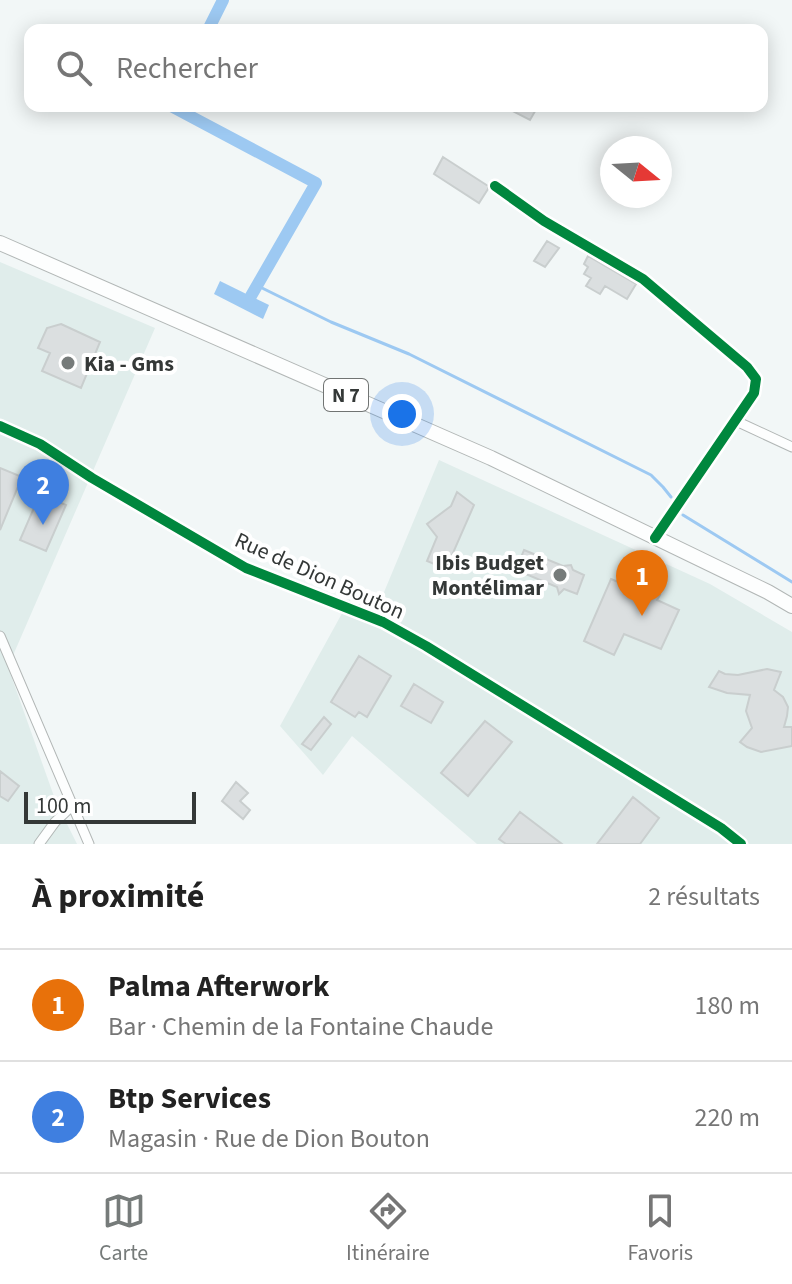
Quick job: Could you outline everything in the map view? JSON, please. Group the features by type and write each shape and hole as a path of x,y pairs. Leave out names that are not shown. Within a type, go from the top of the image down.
{"main road":[{"name":"N 7","path":"0,243 491,458 792,606"}],"street":[{"path":"495,186 544,221 643,279 747,367 756,379 754,393 655,538"},
{"path":"736,421 792,447"},
{"name":"Rue de Dion Bouton","path":"0,426 40,444 246,568 383,622 426,646 721,828 741,844"},
{"path":"0,636 89,844"},
{"path":"39,844 73,805"}],"shaded area":[{"path":"0,262 155,328 8,667 56,802 77,844 0,844"},
{"path":"439,460 710,584 792,632 792,844 477,844 352,736 323,775 280,726 351,597 377,609"}],"water":[{"path":"220,281 269,305 263,319 214,294"}],"building":[{"path":"515,112 535,112 530,120"},
{"path":"443,157 488,186 479,203 434,174"},
{"path":"547,241 559,248 545,267 534,261"},
{"path":"588,256 636,284 627,299 605,286 600,294 586,286 591,278 584,274"},
{"path":"61,324 100,342 81,388 42,371 50,353 38,348 47,328"},
{"path":"0,468 22,477 0,530"},
{"path":"457,492 474,505 446,569 427,561 437,537 427,524 451,506"},
{"path":"40,494 66,505 46,551 20,540"},
{"path":"524,550 563,566 571,565 573,570 584,575 577,594 564,589 559,594 557,587 516,570"},
{"path":"611,579 641,592 644,588 660,595 657,600 679,610 661,649 624,634 614,655 584,641"},
{"path":"359,656 391,676 367,717 359,712 355,717 331,702"},
{"path":"767,669 781,672 774,690 783,697 788,707 784,727 792,727 792,746 761,752 740,742 752,728 746,711 750,695 727,693 709,687 719,671 738,675"},
{"path":"414,684 443,702 431,723 401,706"},
{"path":"324,717 331,724 311,750 302,744"},
{"path":"485,721 512,742 468,796 441,773"},
{"path":"0,771 19,786 8,801 0,796"},
{"path":"236,782 248,793 240,801 250,810 243,819 222,801"},
{"path":"633,797 659,818 640,844 597,844"},
{"path":"520,812 562,844 506,844 499,839"}],"waterway":[{"path":"211,24 223,0"},
{"path":"182,112 316,183 251,296"},
{"path":"258,286 331,322 409,354 651,475 671,497"},
{"path":"683,515 792,582"}],"cycle path":[{"path":"495,186 544,221 643,279 747,367 756,379 754,393 655,538"},
{"path":"0,426 40,444 246,568 383,622 426,646 721,828 741,844"}],"place":[{"name":"Kia - Gms","path":"68,363"},
{"name":"Btp Services","path":"43,525"},
{"name":"Ibis Budget Montélimar","path":"560,575"},
{"name":"Palma Afterwork","path":"642,616"}]}
